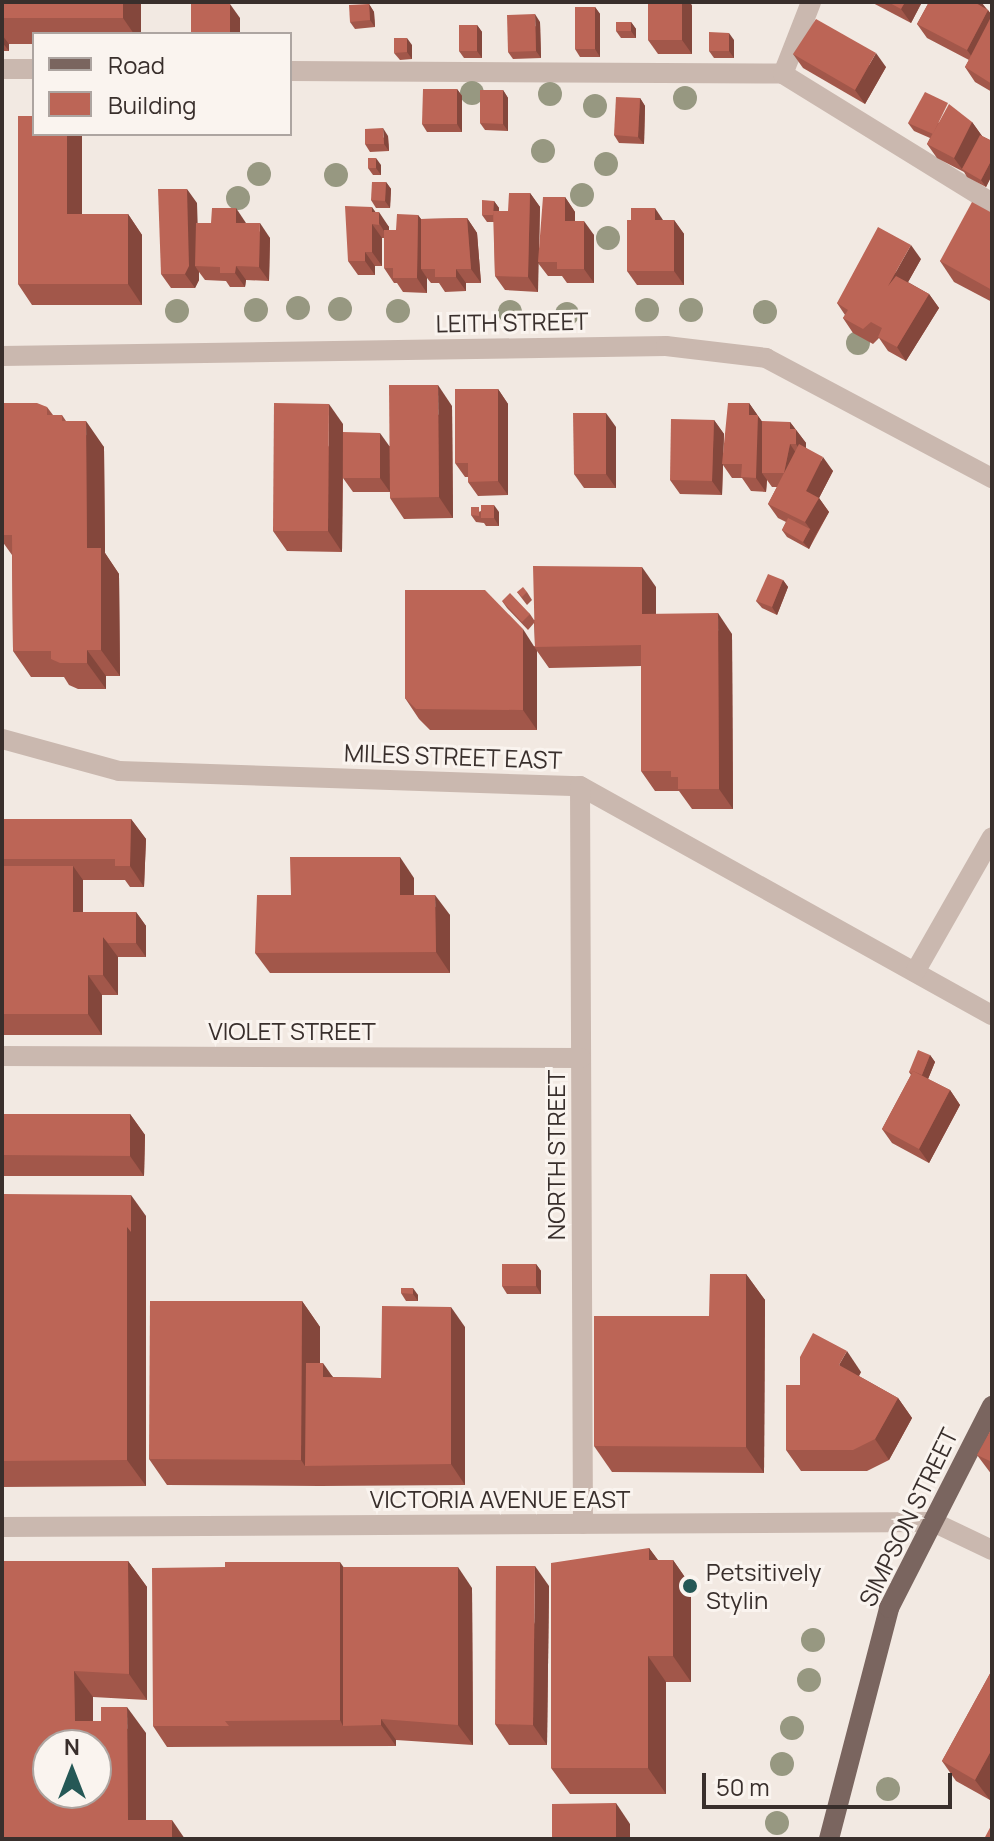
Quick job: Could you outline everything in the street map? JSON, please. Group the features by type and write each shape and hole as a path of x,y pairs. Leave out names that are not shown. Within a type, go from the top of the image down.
{"main road":[{"name":"SIMPSON STREET","path":"829,1839 889,1608 992,1406"}],"street":[{"path":"783,74 811,2"},
{"path":"2,69 32,69"},
{"path":"292,71 783,74 992,203"},
{"name":"LEITH STREET","path":"2,356 666,346 766,358 992,478"},
{"name":"MILES STREET EAST","path":"2,739 119,771 580,786 992,1015"},
{"name":"NORTH STREET","path":"580,786 583,1524"},
{"path":"915,972 992,837"},
{"name":"VIOLET STREET","path":"2,1056 581,1058"},
{"name":"VICTORIA AVENUE EAST","path":"2,1527 933,1522 992,1550"}],"building":[{"path":"2,2 123,2 123,18 2,18"},
{"path":"648,2 682,2 682,40 648,40"},
{"path":"888,2 905,2 901,9"},
{"path":"929,2 974,2 988,10 967,50 917,24"},
{"path":"191,4 230,4 230,32 191,32"},
{"path":"369,4 370,20 350,22 349,5"},
{"path":"575,7 595,7 595,49 575,49"},
{"path":"535,14 536,51 508,52 507,15"},
{"path":"992,15 992,84 965,67"},
{"path":"816,19 876,53 855,90 793,54"},
{"path":"616,22 631,22 631,31 616,31"},
{"path":"459,25 477,25 477,51 459,51"},
{"path":"709,32 729,33 729,51 709,51"},
{"path":"394,38 407,38 407,52 394,53"},
{"path":"423,89 457,89 457,124 422,124"},
{"path":"480,90 503,90 503,124 480,123"},
{"path":"925,92 948,103 933,134 908,123"},
{"path":"616,97 640,98 638,137 614,135"},
{"path":"949,104 972,122 954,158 927,144"},
{"path":"18,116 32,116 32,136 67,136 67,214 128,214 128,284 18,284"},
{"path":"383,128 384,144 365,144 365,129"},
{"path":"980,135 992,141 992,159 981,180 962,169"},
{"path":"368,158 376,158 376,168 368,168"},
{"path":"372,182 386,182 385,201 371,200"},
{"path":"158,189 187,189 189,266 185,274 161,274"},
{"path":"509,193 530,193 528,277 495,276 493,211 508,211"},
{"path":"543,197 565,197 565,221 584,221 584,269 557,269 557,262 538,262"},
{"path":"482,200 494,201 493,215 482,215"},
{"path":"972,202 992,213 992,290 940,261"},
{"path":"345,206 372,207 372,212 379,212 379,225 372,224 372,252 365,252 365,261 348,261"},
{"path":"212,208 236,208 236,223 260,223 259,267 236,266 235,273 220,273 220,267 195,266 196,223 211,223"},
{"path":"631,208 655,208 655,220 674,220 674,271 627,271 627,220 631,220"},
{"path":"397,214 418,215 417,278 393,278 393,268 384,268 384,230 396,230"},
{"path":"467,218 471,269 456,269 456,277 435,277 435,269 421,269 421,219"},
{"path":"878,227 911,245 888,286 896,276 929,294 897,347 878,337 882,328 871,322 863,329 843,318 848,310 837,303"},
{"path":"389,385 438,385 439,497 390,498"},
{"path":"455,389 498,389 498,481 468,482 468,463 455,463"},
{"path":"2,403 37,403 47,407 47,415 62,415 62,421 86,421 87,548 101,548 101,650 87,650 87,663 60,663 51,659 51,651 13,651 12,535 2,535"},
{"path":"274,403 329,404 328,531 273,531"},
{"path":"728,403 749,403 749,415 758,415 756,478 741,477 742,464 722,464"},
{"path":"573,413 606,413 606,474 574,474"},
{"path":"671,419 714,420 712,481 670,480"},
{"path":"762,421 790,422 790,429 796,429 796,444 790,444 784,473 762,473"},
{"path":"343,432 380,433 380,478 343,478"},
{"path":"799,444 823,457 806,491 819,498 805,522 768,504"},
{"path":"481,505 494,505 494,518 481,518"},
{"path":"471,507 479,507 479,516 471,515"},
{"path":"788,518 810,529 803,542 782,530"},
{"path":"533,566 642,567 642,614 718,613 719,789 678,789 678,777 671,777 671,771 641,771 641,645 535,647"},
{"path":"768,574 783,580 772,607 756,601"},
{"path":"523,587 527,592 522,597 517,592"},
{"path":"405,590 485,590 523,629 523,710 416,709 405,698"},
{"path":"510,593 530,614 522,622 502,601"},
{"path":"2,819 131,819 130,866 115,866 115,859 2,859"},
{"path":"290,857 400,857 400,895 435,895 436,952 255,953 257,895 291,895"},
{"path":"2,866 73,866 73,912 136,912 136,943 108,943 103,937 2,937"},
{"path":"2,937 103,937 103,975 88,975 88,1014 2,1014"},
{"path":"918,1050 930,1055 922,1075 909,1072"},
{"path":"913,1071 950,1090 919,1149 882,1129"},
{"path":"2,1114 130,1114 130,1156 2,1155"},
{"path":"2,1194 131,1195 131,1232 127,1227 2,1227"},
{"path":"2,1227 127,1227 127,1460 2,1461"},
{"path":"502,1264 536,1264 536,1286 502,1286"},
{"path":"710,1274 746,1274 746,1447 594,1446 594,1316 709,1316"},
{"path":"401,1288 413,1288 413,1294 401,1293"},
{"path":"150,1301 302,1301 301,1460 149,1459"},
{"path":"382,1306 451,1307 451,1464 305,1466 306,1363 323,1363 323,1377 381,1378"},
{"path":"813,1333 847,1351 839,1365 898,1398 875,1439 853,1450 786,1450 786,1385 800,1385 800,1357"},
{"path":"992,1428 992,1462 977,1455"},
{"path":"649,1548 649,1560 673,1560 673,1656 648,1656 648,1768 551,1768 551,1563"},
{"path":"2,1561 128,1561 129,1674 74,1671 75,1721 101,1721 101,1707 127,1707 128,1820 172,1820 172,1839 2,1839"},
{"path":"225,1562 340,1562 340,1720 225,1721"},
{"path":"496,1566 535,1566 533,1725 495,1724"},
{"path":"225,1567 225,1721 229,1726 153,1726 152,1568"},
{"path":"343,1567 458,1567 458,1725 381,1719 381,1725 343,1726"},
{"path":"992,1670 992,1749 975,1780 942,1761"},
{"path":"616,1803 616,1839 552,1839 552,1804"},
{"path":"992,1824 992,1839 984,1839"}],"place":[{"name":"Petsitively Stylin","path":"690,1586"}]}
